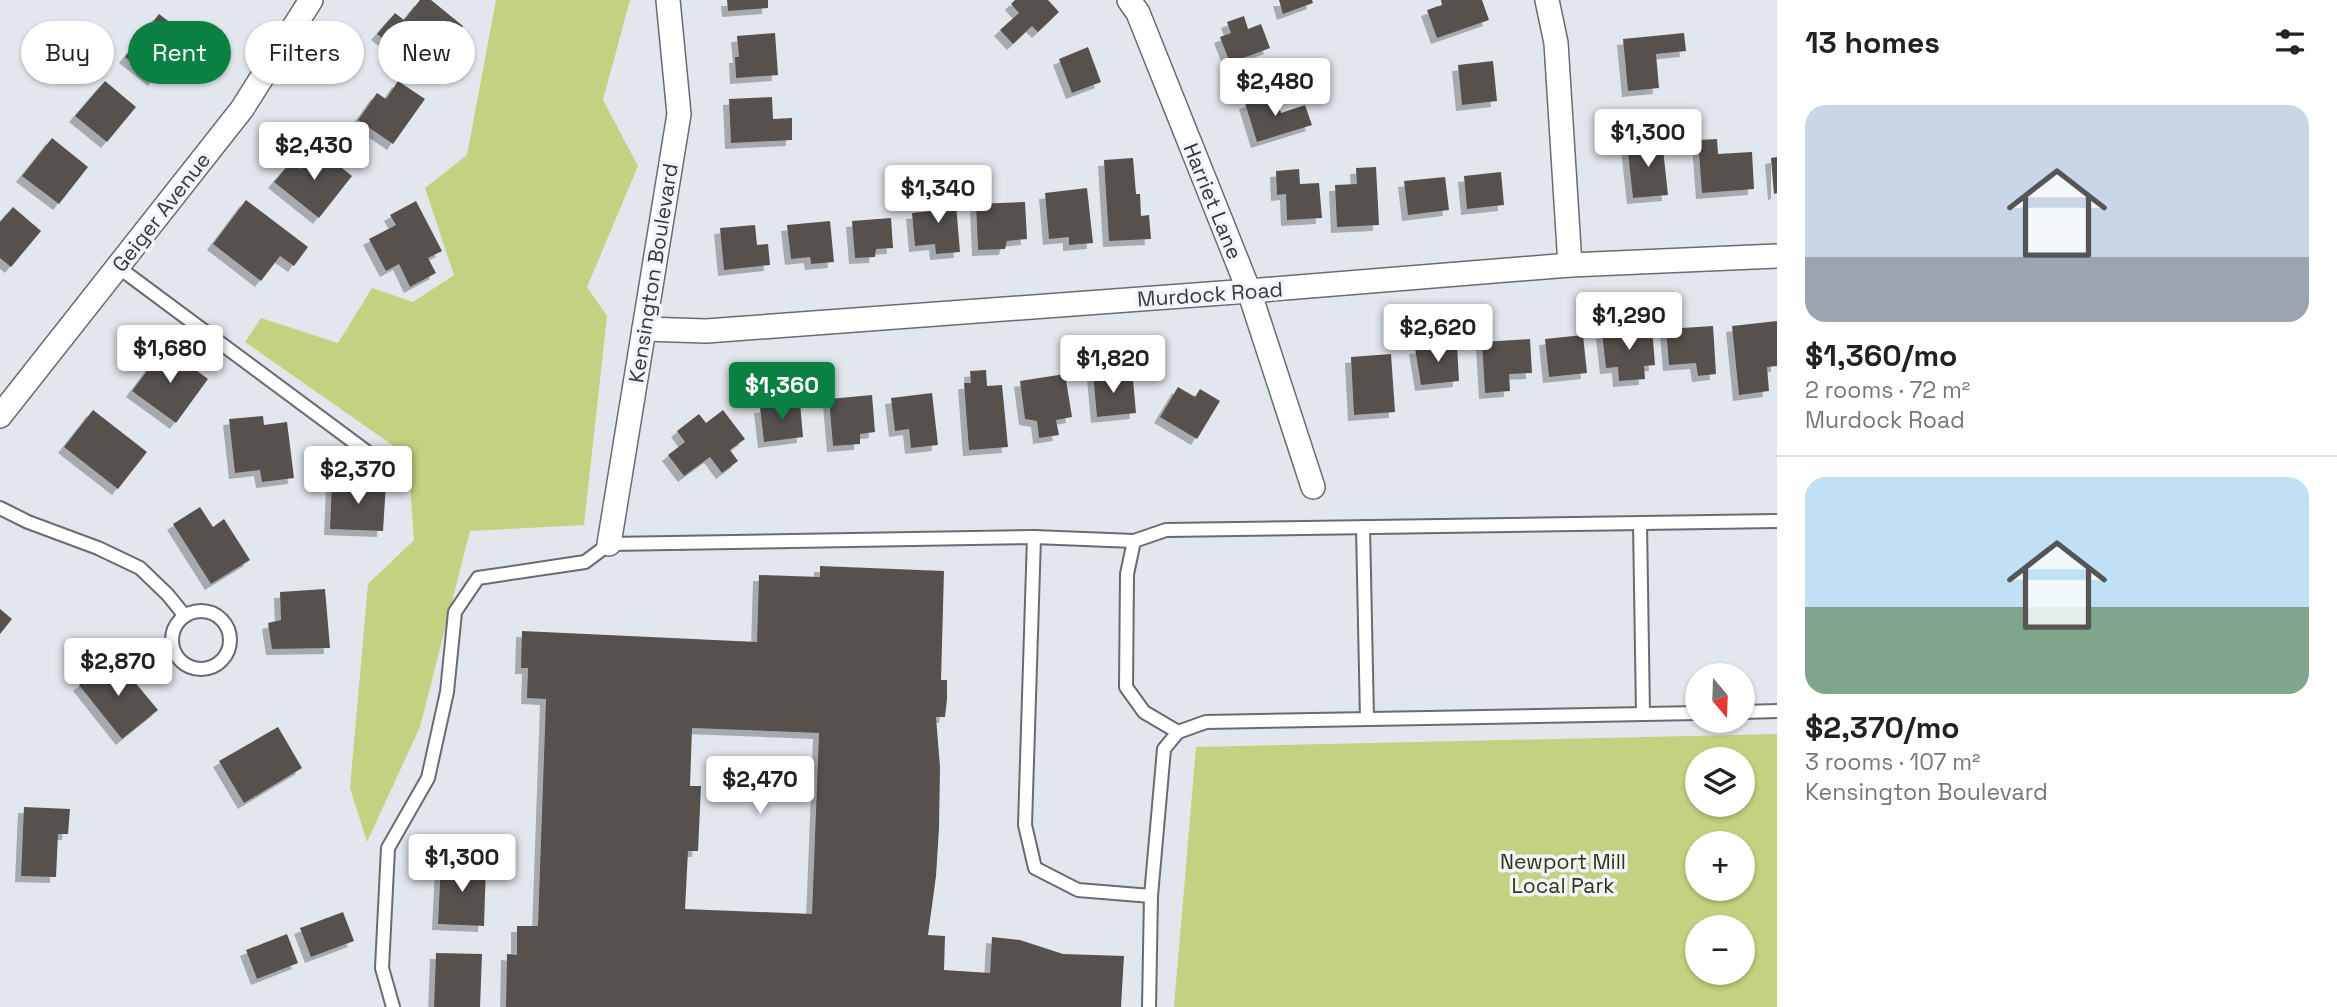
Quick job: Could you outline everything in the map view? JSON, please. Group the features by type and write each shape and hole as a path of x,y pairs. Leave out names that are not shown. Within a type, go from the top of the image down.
{"street":[{"name":"Geiger Avenue","path":"0,415 243,109 311,0"},
{"name":"Kensington Boulevard","path":"608,544 679,114 668,0"},
{"name":"Harriet Lane","path":"1129,0 1138,13 1249,291 1313,487"},
{"path":"1547,0 1556,43 1570,265"},
{"name":"Murdock Road","path":"643,329 706,331 1570,265 1777,256"}],"lane":[{"path":"118,267 382,463"},
{"path":"0,508 140,568 185,616"},
{"path":"393,1007 382,968 388,848 428,778 447,692 455,612 478,578 585,562 608,544 1034,537 1134,541 1166,530 1777,521"},
{"path":"1640,523 1643,714"},
{"path":"1363,527 1367,719"},
{"path":"1034,537 1025,825 1035,868 1078,890 1151,896"},
{"path":"1134,541 1127,574 1126,687 1144,712 1178,732"},
{"path":"193,612 212,614 226,626 229,635 227,653 213,667 204,669 185,665 173,650 173,631 185,616 193,612"},
{"path":"1755,712 1777,711"},
{"path":"1149,1007 1151,896 1164,749 1178,732 1206,722 1685,713"}],"green space":[{"path":"496,0 630,0 603,100 638,166 587,287 607,316 584,525 470,531 420,727 367,842 350,788 368,584 414,540 408,456 245,342 261,318 338,343 372,288 413,302 454,275 425,188 467,155"},
{"name":"Newport Mill Local Park","path":"1777,734 1777,1007 1174,1007 1196,747"}],"building":[{"path":"420,0 431,0 457,21 388,21 395,13 404,20"},
{"path":"727,0 768,0 768,8 728,11"},
{"path":"1015,0 1048,0 1059,12 1038,32 1032,26 1013,44 1000,30 1019,13 1011,4"},
{"path":"1279,0 1312,0 1313,3 1283,14"},
{"path":"1441,0 1482,0 1489,20 1437,38 1427,10 1442,5"},
{"path":"159,14 168,21 153,21"},
{"path":"1244,16 1248,29 1261,24 1270,48 1230,63 1220,37 1231,33 1227,22"},
{"path":"775,33 778,75 736,78 735,57 739,57 737,36"},
{"path":"1684,33 1686,51 1656,54 1659,88 1628,91 1623,39"},
{"path":"1088,47 1101,82 1072,93 1059,59"},
{"path":"1493,61 1497,101 1462,105 1458,65"},
{"path":"102,84 109,84 136,107 107,142 75,116"},
{"path":"396,84 402,84 425,99 393,144 358,120 377,93 386,99"},
{"path":"1275,93 1281,113 1305,105 1312,125 1257,142 1245,103"},
{"path":"772,97 773,119 792,118 792,140 731,143 729,99"},
{"path":"52,138 88,167 59,204 22,176"},
{"path":"1717,139 1718,154 1752,152 1754,189 1702,193 1698,140"},
{"path":"1662,140 1668,195 1633,198 1627,144"},
{"path":"317,148 352,176 319,218 274,182 291,162 300,169"},
{"path":"1777,157 1777,193 1774,194 1771,158"},
{"path":"1133,158 1136,194 1140,194 1141,216 1149,215 1151,239 1109,241 1104,160"},
{"path":"1376,167 1379,225 1337,227 1335,185 1357,184 1356,168"},
{"path":"1299,169 1300,184 1319,183 1322,218 1287,220 1286,194 1277,195 1276,171"},
{"path":"1501,172 1504,205 1467,209 1464,176"},
{"path":"1445,177 1449,210 1408,215 1404,181"},
{"path":"1087,188 1093,243 1069,245 1069,237 1049,239 1045,193"},
{"path":"955,193 960,252 936,254 935,244 915,246 912,213 932,211 931,195"},
{"path":"246,200 308,247 294,266 280,256 261,281 213,244"},
{"path":"416,201 442,251 428,258 436,273 410,287 399,264 386,271 369,239 396,225 390,215"},
{"path":"1025,202 1027,239 1007,241 1005,249 978,250 976,204"},
{"path":"13,207 41,231 11,267 0,258 0,222"},
{"path":"891,218 893,248 876,249 875,257 855,258 852,221"},
{"path":"830,221 834,262 811,264 810,257 791,259 787,225"},
{"path":"755,225 757,245 768,244 770,265 724,270 720,228"},
{"path":"1777,321 1777,366 1767,367 1769,391 1739,395 1732,326"},
{"path":"1713,326 1716,374 1698,376 1696,363 1669,365 1666,329"},
{"path":"1652,328 1655,365 1644,366 1645,379 1619,381 1618,367 1606,368 1602,333"},
{"path":"1583,335 1587,373 1549,377 1545,339"},
{"path":"1530,339 1532,373 1509,374 1510,391 1485,393 1482,342"},
{"path":"1457,345 1459,381 1421,385 1415,348"},
{"path":"165,347 208,379 176,423 132,391"},
{"path":"1391,354 1395,412 1354,415 1351,357"},
{"path":"986,370 987,386 1002,385 1008,447 969,450 964,383 971,383 970,371"},
{"path":"1114,370 1115,381 1133,380 1136,413 1097,417 1093,373"},
{"path":"1065,374 1072,417 1056,420 1059,435 1039,438 1037,421 1025,419 1020,381"},
{"path":"1178,387 1195,397 1200,389 1220,401 1197,439 1160,417"},
{"path":"932,393 938,445 911,448 909,429 895,431 891,398"},
{"path":"872,395 875,432 860,434 860,444 833,446 829,399"},
{"path":"800,403 803,437 764,442 760,407"},
{"path":"93,410 147,452 118,489 64,447"},
{"path":"723,410 745,439 730,450 738,461 722,473 710,457 684,476 668,455 685,442 677,431 699,414 706,423"},
{"path":"263,416 264,425 287,422 294,478 262,482 260,470 235,473 229,419"},
{"path":"332,480 386,483 383,531 330,529"},
{"path":"200,507 213,527 224,519 250,560 211,584 173,524"},
{"path":"820,566 944,571 941,680 947,680 947,699 945,717 936,717 940,767 939,828 928,935 945,936 944,970 990,973 992,937 1020,940 1063,954 1124,956 1121,1007 506,1007 507,954 517,955 517,926 538,926 546,699 527,698 528,668 521,668 522,631 757,642 759,575 820,577","holes":["692,728 819,733 812,914 685,909 688,851 698,851 701,786 690,786"]},
{"path":"325,589 330,648 272,649 268,623 281,620 280,592"},
{"path":"0,609 12,619 0,634"},
{"path":"114,657 158,710 122,739 79,685"},
{"path":"278,727 302,768 244,803 219,761"},
{"path":"24,807 70,809 68,834 58,834 56,877 21,876"},
{"path":"441,862 486,864 484,926 438,924"},
{"path":"343,912 354,941 311,957 300,928"},
{"path":"287,934 298,963 257,979 246,950"},
{"path":"436,953 482,954 480,1007 434,1007"}]}
